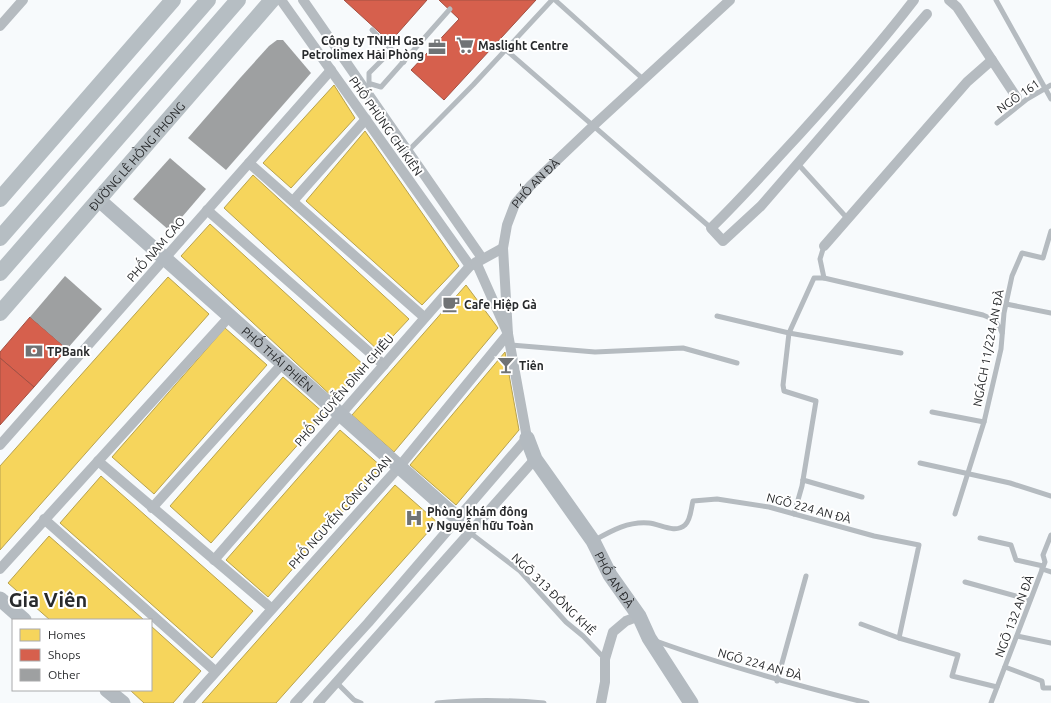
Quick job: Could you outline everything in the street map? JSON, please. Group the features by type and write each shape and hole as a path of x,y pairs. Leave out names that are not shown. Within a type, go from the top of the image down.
{"main road":[{"path":"0,199 173,0"},
{"path":"0,238 208,0"},
{"path":"0,273 238,0"},
{"name":"ĐƯỜNG LÊ HỒNG PHONG","path":"0,313 272,0"}],"street":[{"path":"0,26 23,0"},
{"name":"PHỐ PHÙNG CHÍ KIÊN","path":"281,0 366,120 476,262"},
{"name":"PHỐ PHÙNG CHÍ KIÊN","path":"303,0 369,91 408,151 476,262"},
{"name":"PHỐ AN ĐÀ","path":"691,703 649,638 639,616 610,575 593,541 566,505 535,458 527,438 508,334 503,248 507,225 515,204 536,180 643,79 730,0"},
{"path":"914,0 886,37 813,119 738,202 711,228 723,241 762,206 927,14"},
{"path":"949,0 957,7 1016,98"},
{"path":"824,246 967,82 992,60"},
{"name":"PHỐ NAM CAO","path":"0,445 331,70"},
{"path":"359,110 369,91"},
{"path":"293,201 366,120"},
{"path":"249,163 424,318"},
{"name":"PHỐ THÁI PHIÊN","path":"99,200 457,518"},
{"path":"208,210 384,365"},
{"name":"PHỐ NGUYỄN ĐÌNH CHIỂU","path":"214,560 424,318 476,262 503,248"},
{"path":"476,262 508,334"},
{"path":"0,569 230,316"},
{"name":"PHỐ NGUYỄN CÔNG HOAN","path":"188,703 399,466 508,334"},
{"path":"152,508 283,363"},
{"path":"295,703 368,623 527,438"},
{"path":"318,703 535,458"},
{"path":"98,461 271,608"},
{"path":"44,519 215,671"},
{"path":"0,599 23,619"},
{"path":"601,703 605,682 605,659 613,632 626,620 639,616"},
{"path":"108,691 123,703"}],"lane":[{"path":"408,151 553,0 643,79"},
{"path":"996,0 1051,99"},
{"path":"392,50 369,73 369,91 381,87 450,9"},
{"path":"372,30 404,62"},
{"path":"506,50 711,228"},
{"name":"NGÕ 161","path":"997,123 1027,99 1051,85"},
{"path":"798,164 847,218"},
{"name":"NGÁCH 11/224 AN ĐÀ","path":"955,514 984,422 1001,349 1006,304 1012,276 1022,253 1043,258 1051,232"},
{"path":"824,246 820,258 824,278"},
{"path":"794,514 803,480 816,401 784,391 783,385 789,333 814,278 824,278 983,315 993,319 999,325 1002,333"},
{"path":"1006,304 1051,313"},
{"path":"717,316 789,333 900,353"},
{"path":"511,345 595,352 683,348 737,363"},
{"path":"932,412 984,422"},
{"path":"920,463 967,475 1010,483 1051,496"},
{"path":"803,480 862,497"},
{"name":"NGÕ 224 AN ĐÀ","path":"593,541 616,528 632,524 649,523 664,527 680,527 686,524 693,501 717,499 769,507 874,536 919,545 899,638"},
{"name":"NGÕ 313 ĐÔNG KHÊ","path":"469,532 520,571 566,622 583,636 605,659"},
{"name":"NGÕ 132 AN ĐÀ","path":"991,703 1043,566 1043,555 1051,536"},
{"path":"980,538 1011,545 1016,560 1043,566 1051,572"},
{"path":"1043,566 1051,564"},
{"path":"777,681 806,576"},
{"path":"965,582 1030,600"},
{"path":"861,624 899,638 958,654 952,676 997,687"},
{"path":"1017,636 1051,643"},
{"name":"NGÕ 224 AN ĐÀ","path":"649,638 777,681 867,703"},
{"path":"1005,667 1042,681 1043,688 1051,688"},
{"path":"336,682 354,701 361,703"},
{"path":"437,703 507,700 544,703"}],"building: Homes":[{"path":"334,85 355,118 291,188 263,163"},
{"path":"365,131 459,266 422,305 306,201"},
{"path":"253,175 409,319 379,351 224,208"},
{"path":"210,224 366,367 336,400 181,256"},
{"path":"168,277 209,314 0,550 0,466"},
{"path":"466,285 498,328 394,452 352,415"},
{"path":"225,328 267,365 154,494 112,457"},
{"path":"505,352 519,430 456,505 410,465"},
{"path":"283,377 325,414 211,543 170,506"},
{"path":"340,430 382,467 268,597 226,560"},
{"path":"101,476 253,611 212,658 60,523"},
{"path":"395,485 437,522 276,703 202,703"},
{"path":"49,536 143,619 49,619 8,583"},
{"path":"152,627 201,671 173,703 144,703 131,691 152,691"}],"building: Shops":[{"path":"344,0 427,0 390,42"},
{"name":"Maslight Centre","path":"439,0 536,0 444,100 411,70 459,19"},
{"name":"TPBank","path":"30,317 67,349 34,387 0,358 0,352"},
{"path":"0,358 34,387 0,425"}],"building: Other":[{"path":"277,40 283,40 311,73 226,170 188,138 269,46"},
{"path":"170,158 206,189 170,231 133,199"},
{"path":"65,276 102,309 67,349 30,317"}],"place":[{"name":"Maslight Centre","path":"465,45"},
{"name":"Công ty TNHH Gas Petrolimex Hải Phòng","path":"437,47"},
{"name":"Cafe Hiệp Gà","path":"451,304"},
{"name":"TPBank","path":"34,351"},
{"name":"Tiên","path":"506,365"},
{"name":"Phòng khám đông y Nguyễn hữu Toàn","path":"414,518"}],"district":[{"name":"Gia Viên","path":"48,599"}]}
